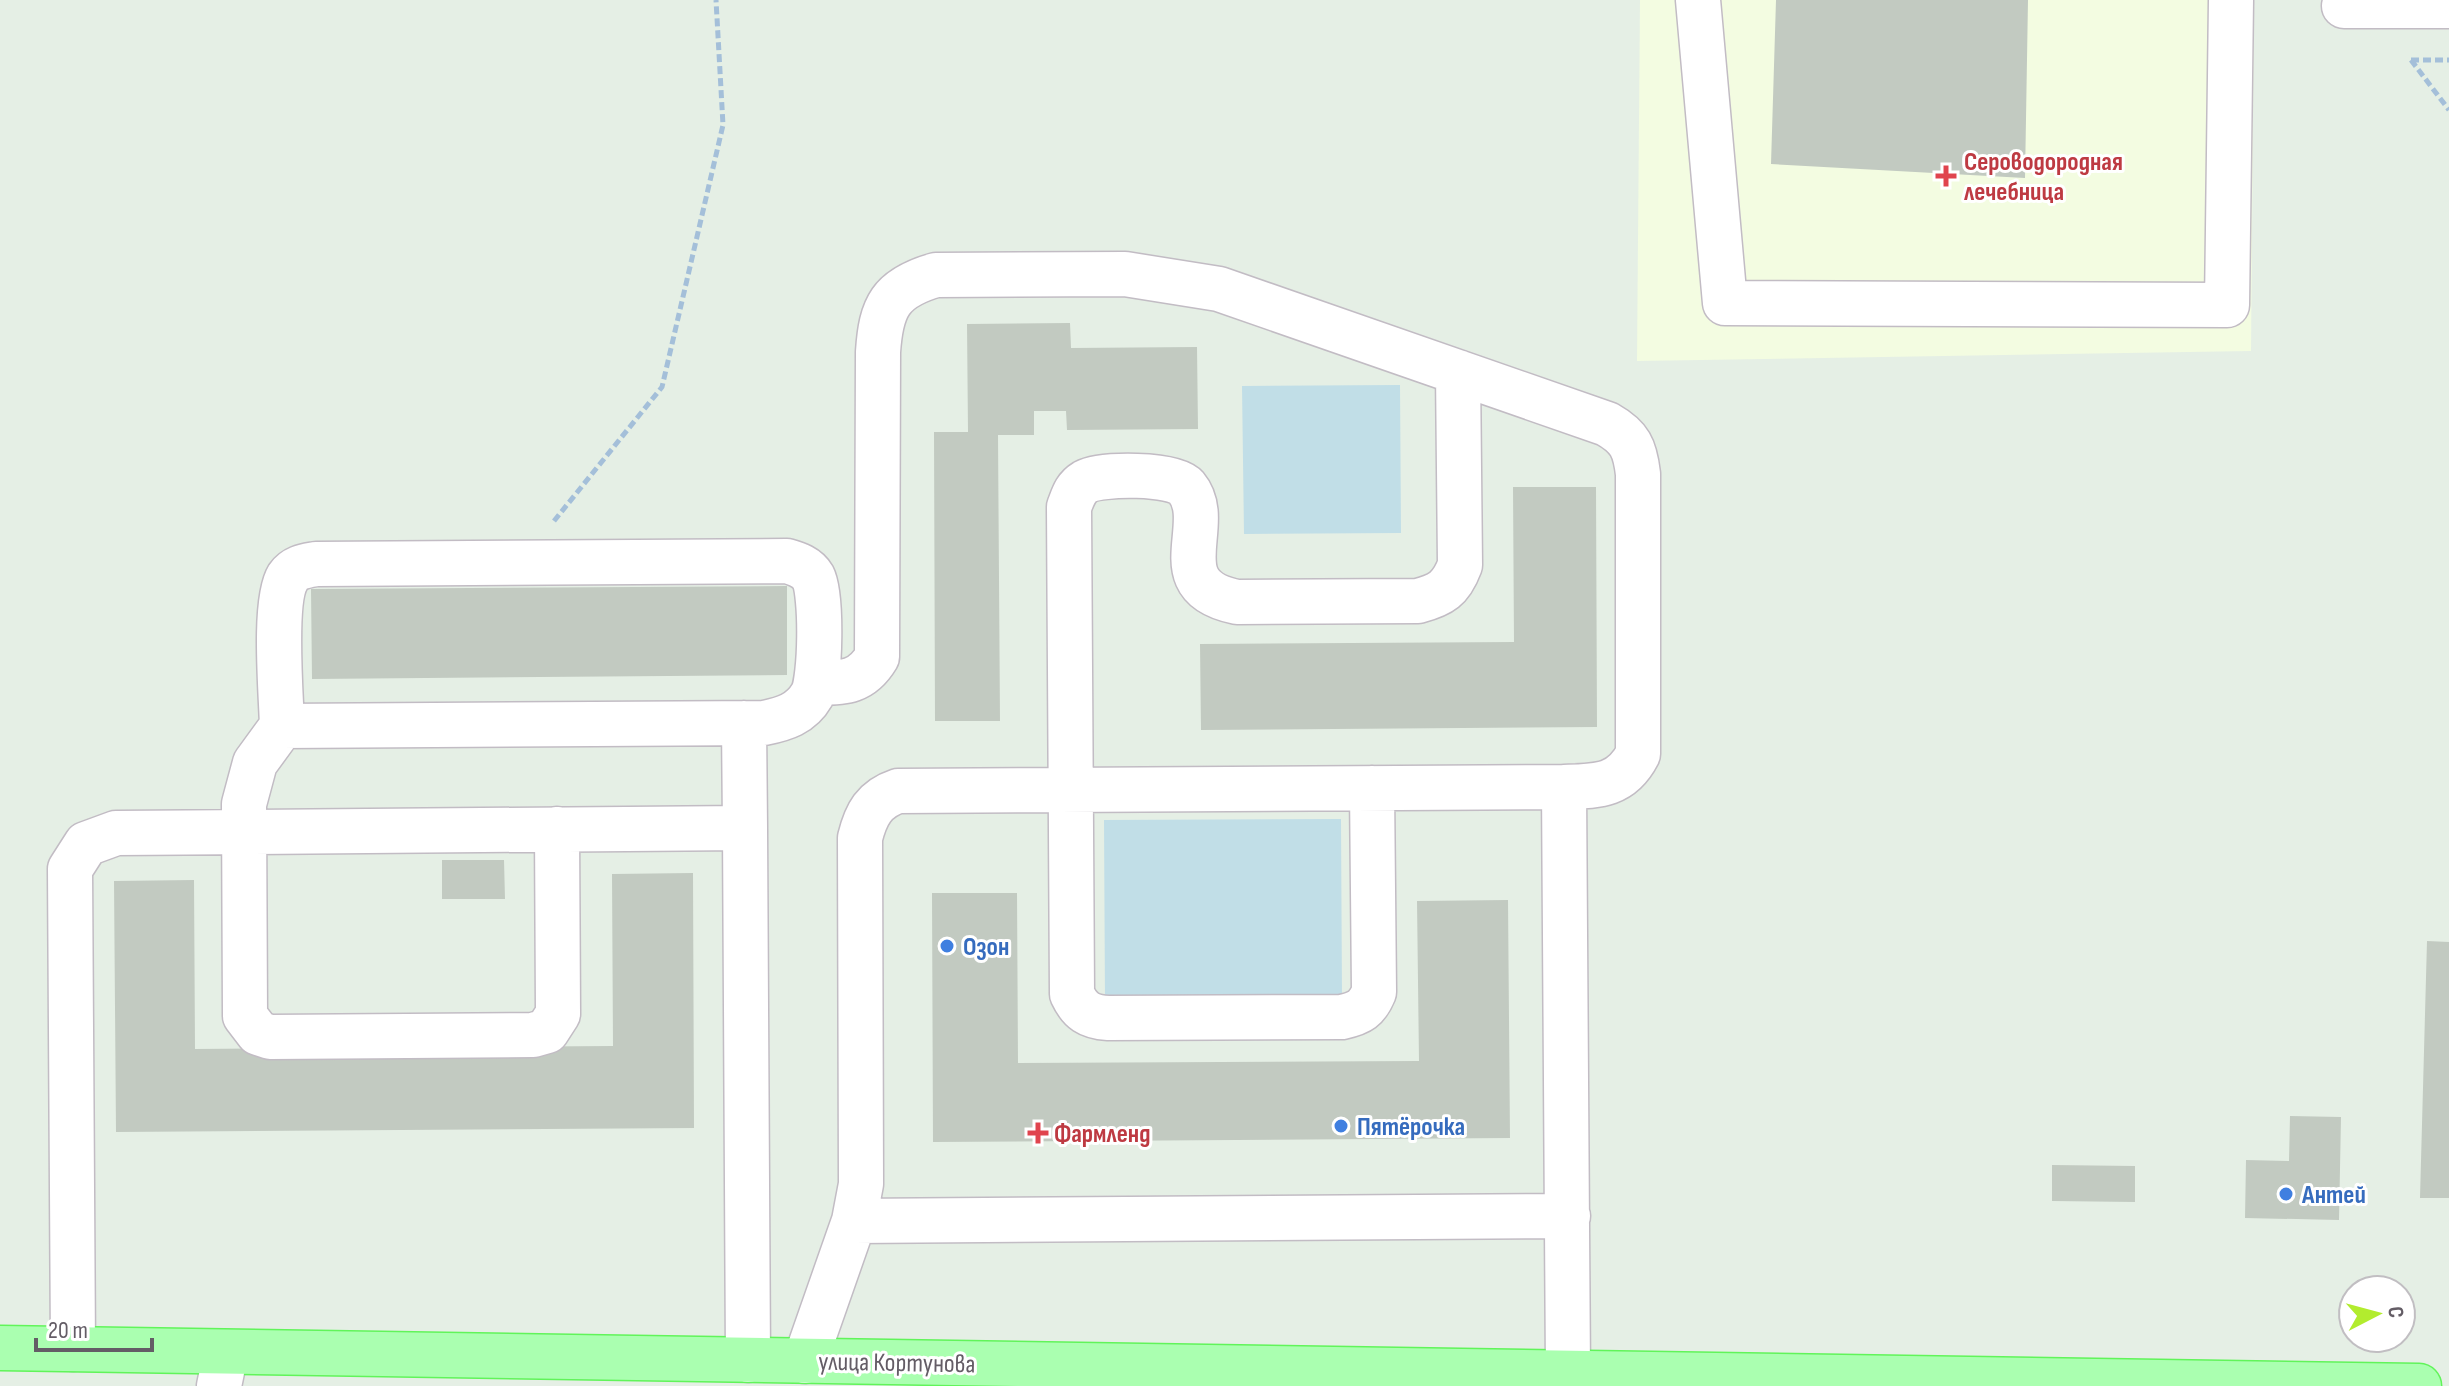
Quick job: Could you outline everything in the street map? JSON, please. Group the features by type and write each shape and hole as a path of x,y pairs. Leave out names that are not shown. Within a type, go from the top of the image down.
{"main road":[{"name":"улица Кортунова","path":"0,1348 73,1349 222,1369 748,1360 805,1361 849,1374 1313,1377 1568,1373 2419,1386"}],"lane":[{"path":"1698,0 1725,303 2227,305 2231,0"},
{"path":"2344,6 2449,6"},
{"path":"805,1361 854,1221 862,1170 860,838 865,817 874,804 898,791 1564,787 1603,786 1621,778 1638,754 1639,506 1635,449 1625,434 1607,424 1219,289 1125,274 936,275 913,281 895,295 880,318 877,657 861,677 847,683 818,683"},
{"path":"1372,788 1374,992 1368,1006 1358,1013 1295,1017 1108,1018 1092,1017 1079,1008 1072,994 1069,507 1076,489 1086,481 1101,477 1164,477 1179,481 1189,489 1194,507 1194,567 1200,585 1215,597 1237,602 1402,601 1441,595 1454,582 1460,565 1458,372"},
{"path":"282,726 744,723 785,719 810,699 818,683 817,591 812,575 802,565 787,561 316,564 300,567 290,574 281,595 282,726 264,748 249,779 244,804 245,1016 258,1033 286,1037 533,1035 547,1031 558,1014 557,829"},
{"path":"744,723 748,1360"},
{"path":"1564,787 1568,1373"},
{"path":"73,1349 70,869 86,844 116,833 745,828"},
{"path":"854,1221 1568,1216"}],"path":[{"path":"520,563 662,387 723,125 716,0"},
{"path":"2449,60 2411,60 2449,110"}],"shaded area":[{"name":"Сероводородная лечебница","path":"1640,0 2254,0 2251,351 1637,361"},
{"path":"1400,385 1401,533 1244,534 1242,386"},
{"path":"1341,819 1342,1000 1105,1002 1104,820"}],"building":[{"name":"Сероводородная лечебница","path":"1776,0 2028,0 2025,178 1771,164"},
{"path":"1070,323 1071,348 1197,347 1198,429 1067,430 1066,411 1034,411 1034,435 998,435 1000,721 935,721 934,432 968,432 967,324"},
{"path":"1513,487 1596,487 1597,727 1201,730 1200,644 1514,642"},
{"path":"787,586 787,675 312,679 311,589"},
{"path":"442,860 504,860 505,899 442,899"},
{"path":"693,873 694,1128 116,1132 114,881 194,880 195,1049 613,1046 612,874"},
{"path":"932,893 1017,893 1018,1063 1419,1061 1417,901 1508,900 1510,1138 933,1142"},
{"path":"2427,941 2449,942 2449,1198 2420,1198"},
{"path":"2290,1116 2341,1117 2339,1220 2245,1218 2246,1160 2289,1161"},
{"path":"2052,1165 2135,1166 2135,1202 2052,1201"}],"place":[{"name":"Сероводородная лечебница","path":"1946,176"},
{"name":"Озон","path":"947,946"},
{"name":"Пятёрочка","path":"1341,1126"},
{"name":"Фармленд","path":"1038,1133"},
{"name":"Антей","path":"2286,1194"}]}
